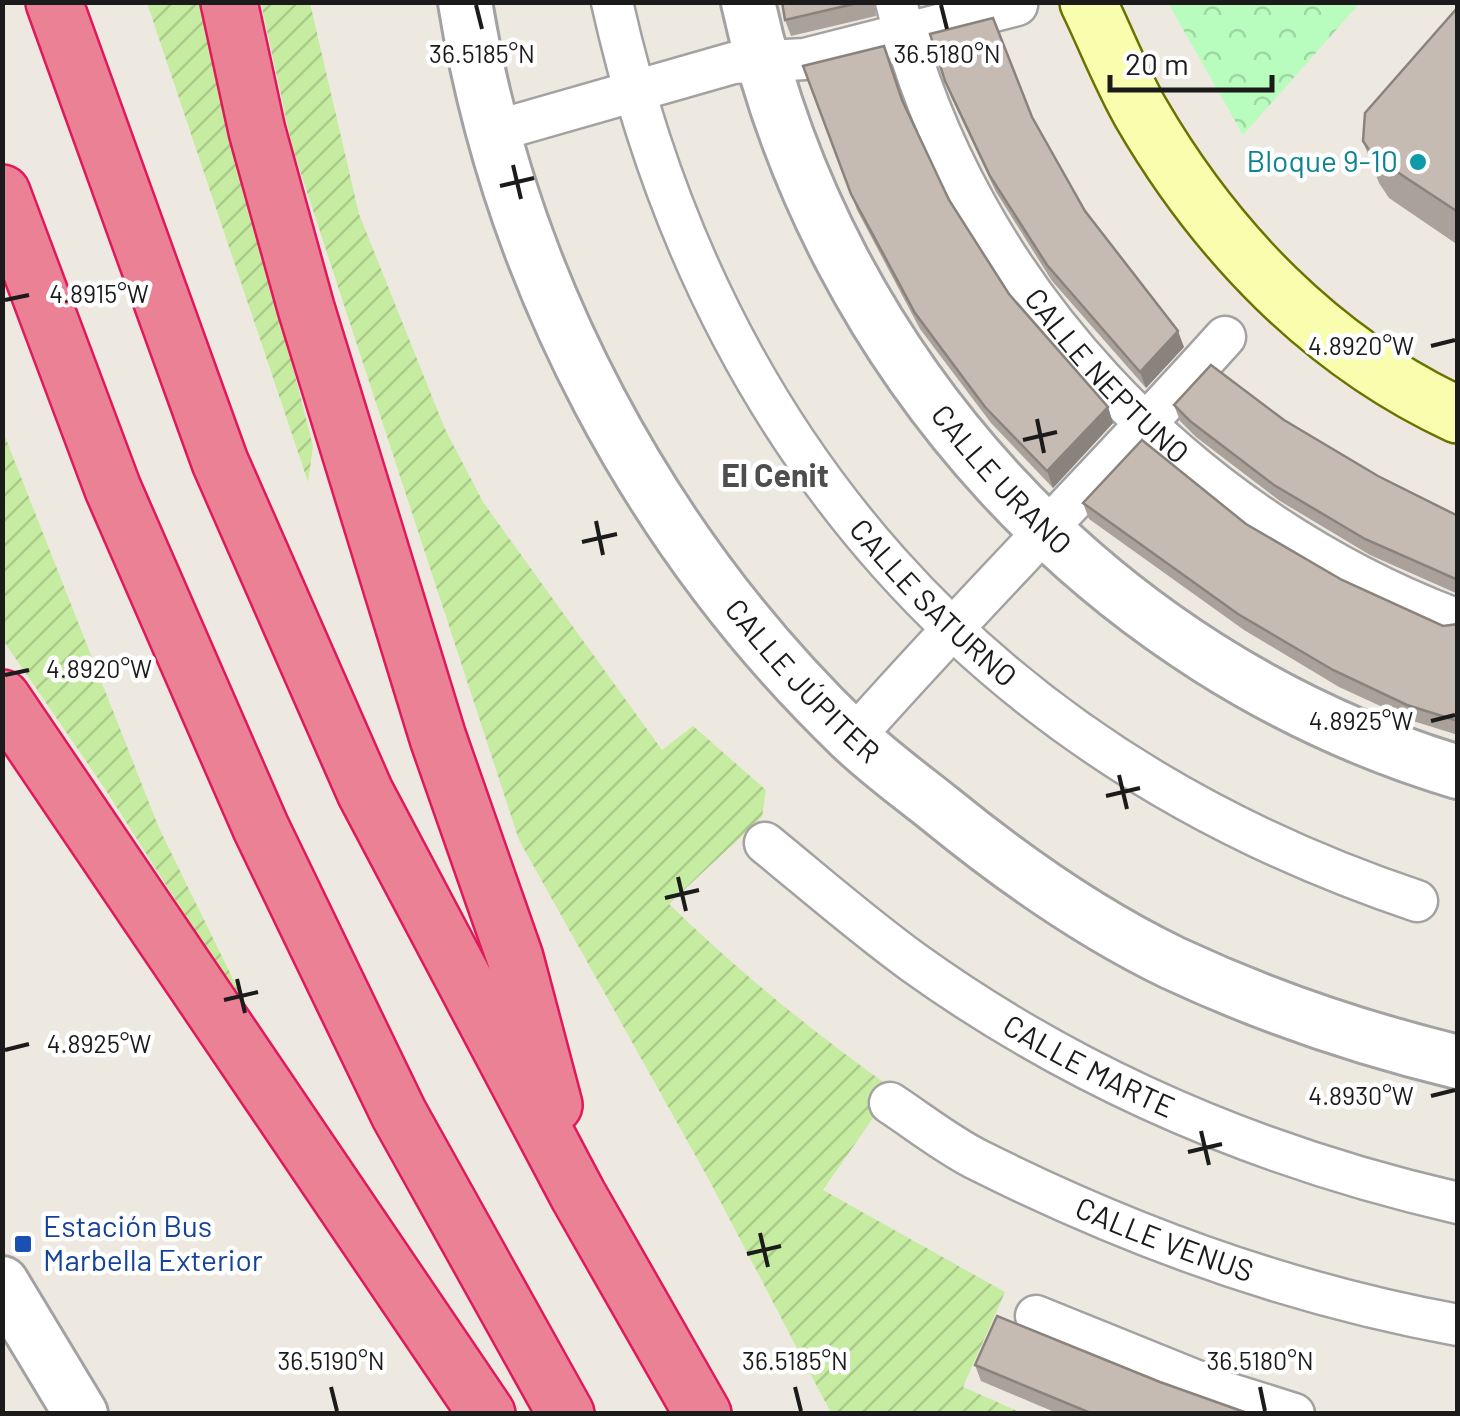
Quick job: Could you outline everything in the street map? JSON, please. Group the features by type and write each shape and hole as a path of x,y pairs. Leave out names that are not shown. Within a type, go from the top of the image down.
{"highway":[{"path":"54,2 228,480 364,792 578,1195 703,1414"},
{"path":"229,2 257,131 311,326 432,720 515,958 578,1195"},
{"path":"2,193 113,489 261,828 399,1114 566,1414"},
{"path":"2,698 486,1414"}],"main road":[{"path":"1088,2 1140,112 1208,212 1270,286 1342,348 1458,415"}],"street":[{"name":"CALLE JÚPITER","path":"465,2 492,132 518,219 552,301 636,467 742,616 853,738 983,844 1108,927 1172,962 1318,1024 1458,1062"},
{"name":"CALLE SATURNO","path":"612,2 632,92 657,172 699,274 783,426 888,564 951,627 1106,753 1199,810 1283,852 1417,901"},
{"name":"CALLE URANO","path":"748,2 761,62 820,216 880,328 960,440 1045,533 1140,612 1234,673 1367,739 1458,772"},
{"path":"492,132 733,63 805,59 900,17 1017,5"},
{"name":"CALLE NEPTUNO","path":"900,17 935,118 1013,265 1058,330 1114,396 1238,501 1306,547 1372,584 1458,620"},
{"path":"853,738 951,627 1045,533 1224,337"},
{"name":"CALLE MARTE","path":"765,843 913,962 1060,1054 1157,1103 1315,1168 1458,1203"},
{"name":"CALLE VENUS","path":"890,1103 977,1160 1194,1252 1311,1293 1458,1325"},
{"path":"2,1283 82,1414"},
{"path":"1036,1316 1207,1385 1294,1414"}],"green space":[{"path":"147,3 200,3 313,446 308,482"},
{"path":"261,3 310,3 359,214 445,429 483,502 662,750 693,726 766,790 762,817 669,904 777,1001 893,1089 823,1190 1005,1292 963,1387 1022,1413 831,1413 708,1178 519,840 292,146"},
{"path":"1168,3 1360,3 1243,135"},
{"path":"2,429 159,828 257,1028 105,789 3,640"}],"building":[{"path":"782,2 862,2 785,20"},
{"path":"1458,7 1458,212 1373,156 1363,141 1365,113"},
{"path":"993,18 1032,117 1085,211 1178,331 1140,372 1047,265 990,176 945,81 930,34"},
{"path":"884,46 902,100 949,200 1009,294 1108,407 1047,471 985,407 915,313 851,194 803,66"},
{"path":"1211,365 1284,420 1378,476 1458,516 1458,580 1365,539 1274,485 1190,421 1174,405"},
{"path":"1142,440 1246,524 1342,580 1443,626 1458,624 1458,721 1407,705 1333,670 1238,614 1083,503"},
{"path":"997,1316 1250,1414 1093,1414 975,1365"}],"place":[{"name":"Bloque 9-10","path":"1418,162"},
{"name":"Estación Bus Marbella Exterior","path":"23,1244"}],"district":[{"name":"El Cenit","path":"775,476"}]}
